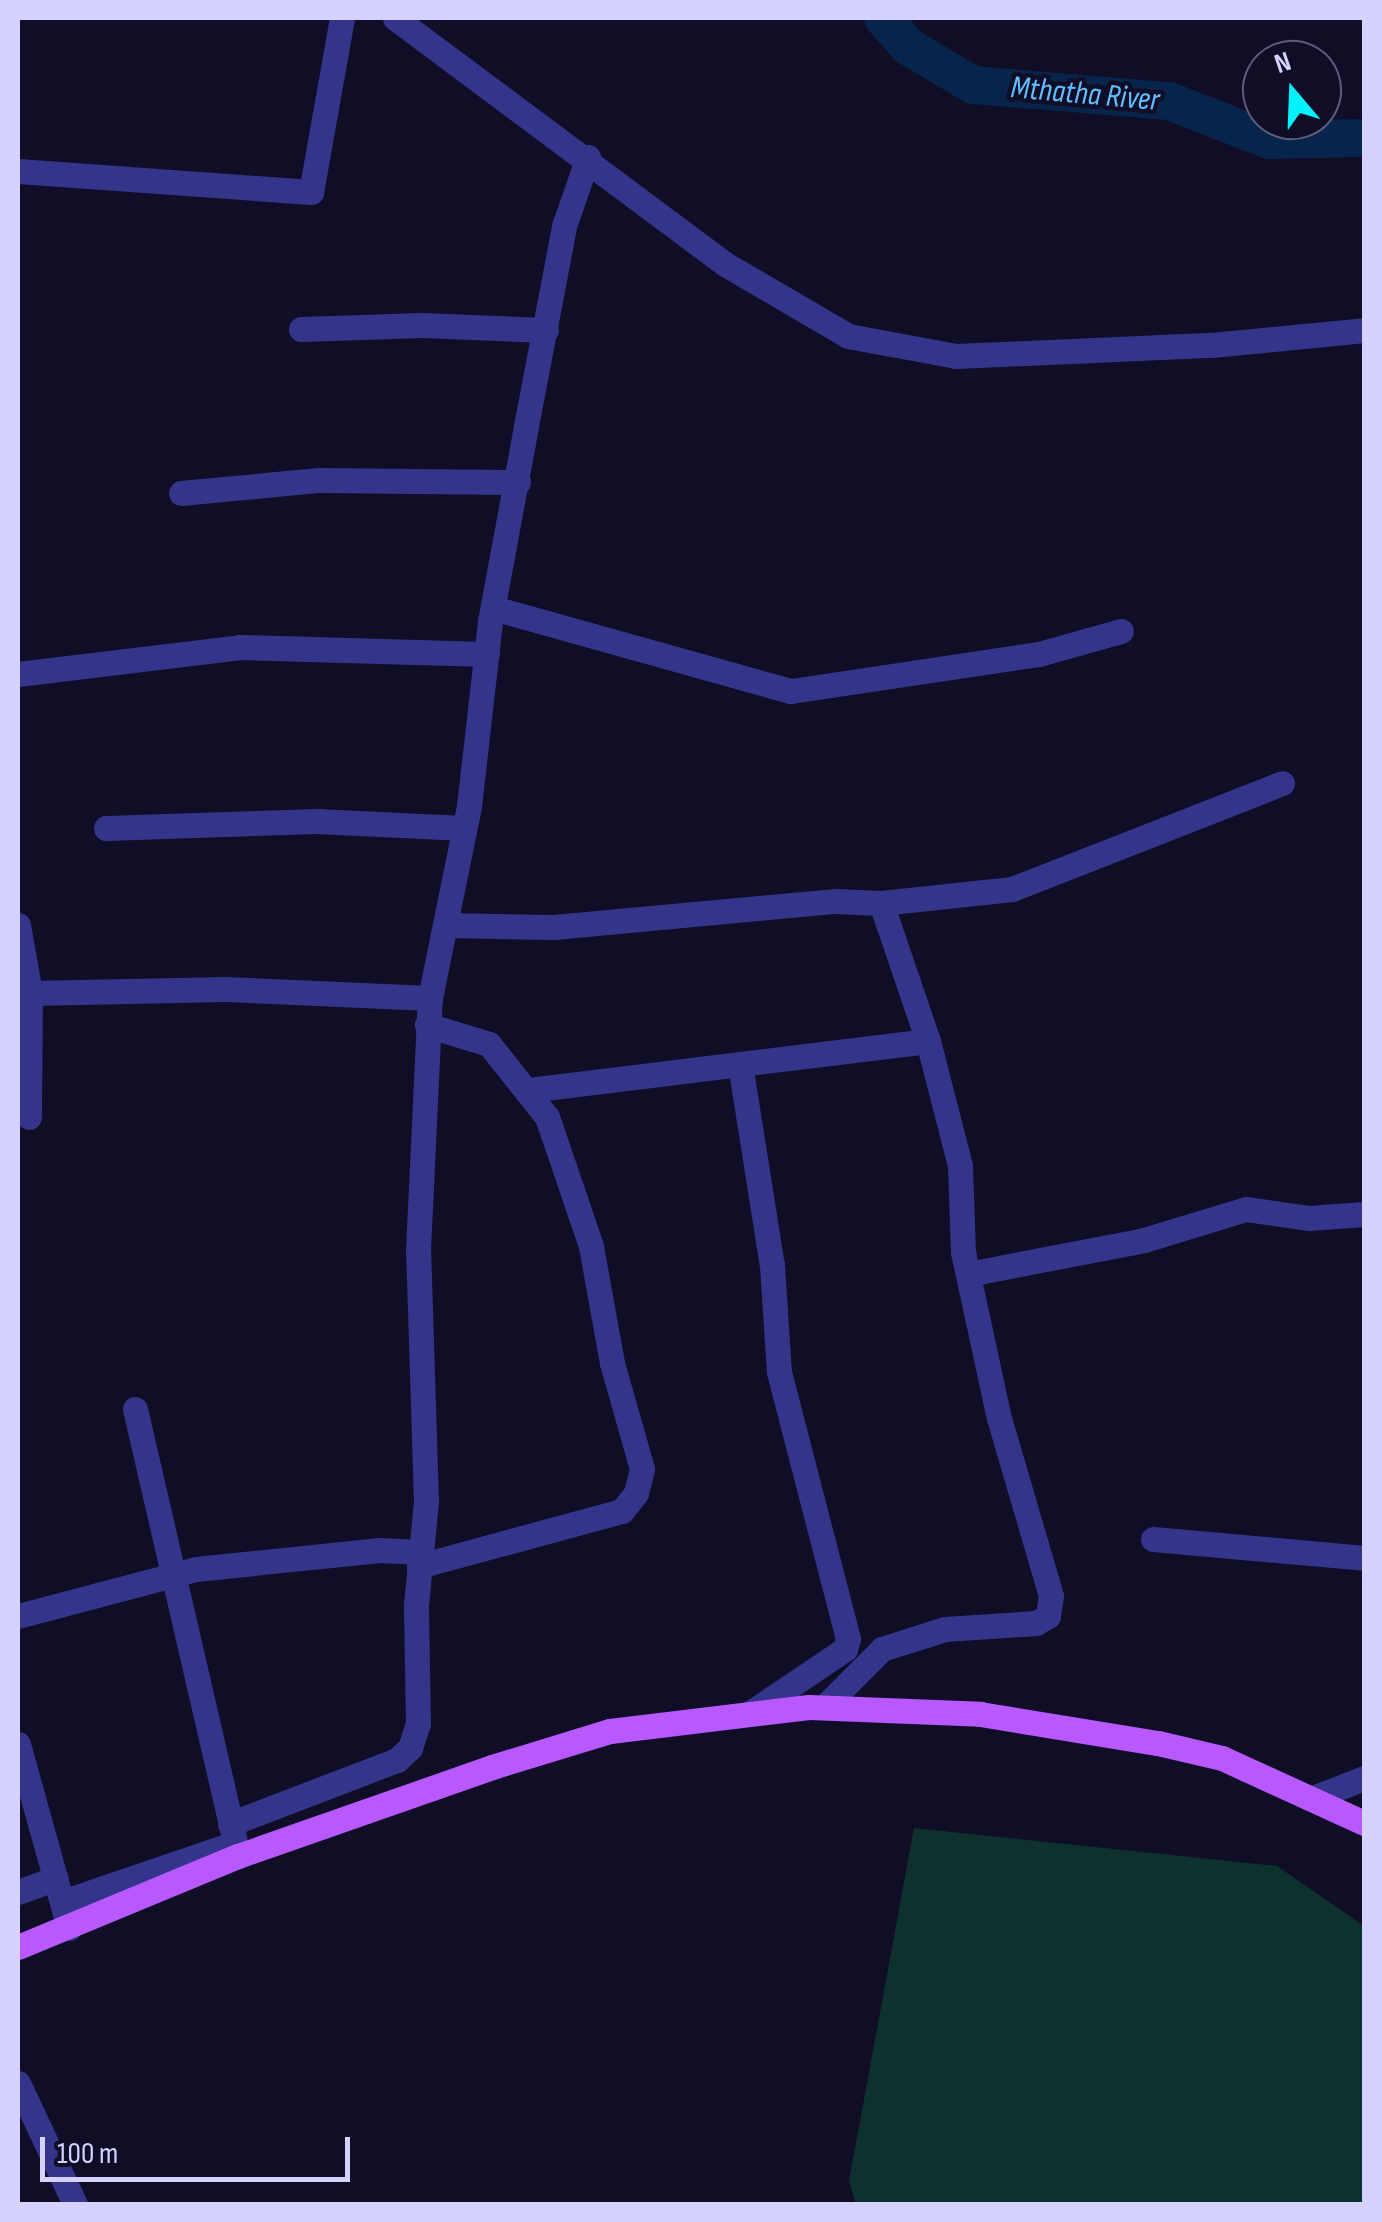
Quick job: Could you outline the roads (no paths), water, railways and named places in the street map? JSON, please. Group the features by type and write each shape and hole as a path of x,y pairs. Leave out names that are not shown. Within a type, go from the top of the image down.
{"main road":[{"path":"18,1948 69,1928 234,1841 610,1731 750,1713 824,1707 980,1714 1158,1743 1222,1758 1364,1823"}],"street":[{"path":"18,171 311,192 342,18"},
{"path":"395,18 774,296 848,336 889,348 956,356 1364,330"},
{"path":"18,1892 59,1890 234,1841 384,1766 410,1748 421,1707 420,1559 426,1500 418,1250 430,998 464,828 493,608 570,201 588,157"},
{"path":"300,330 422,324 546,330"},
{"path":"181,494 319,480 518,482"},
{"path":"493,608 791,691 1039,654 1121,631"},
{"path":"18,674 240,647 487,654"},
{"path":"447,925 554,926 1012,890 1282,783"},
{"path":"106,828 316,821 464,828"},
{"path":"824,1707 882,1648 944,1628 1036,1623 1048,1616 1051,1596 999,1418 968,1274 961,1236 964,1186 928,1041 881,903"},
{"path":"18,925 30,993 28,1117"},
{"path":"30,993 226,990 430,998"},
{"path":"18,1616 173,1573 380,1550 420,1559 622,1510 640,1481 641,1456 612,1364 591,1246 556,1137 529,1090 489,1044 427,1025"},
{"path":"529,1090 928,1041"},
{"path":"740,1064 772,1265 782,1384 848,1639 846,1649 750,1713"},
{"path":"968,1274 1144,1240 1246,1209 1310,1218 1364,1214"},
{"path":"134,1409 234,1841"},
{"path":"1154,1539 1364,1558"},
{"path":"18,1744 69,1928"},
{"path":"1313,1798 1364,1778"},
{"path":"18,2083 74,2204"}],"waterway":[{"name":"Mthatha River","path":"883,18 909,47 973,85 1169,101 1269,140 1364,138"}]}
